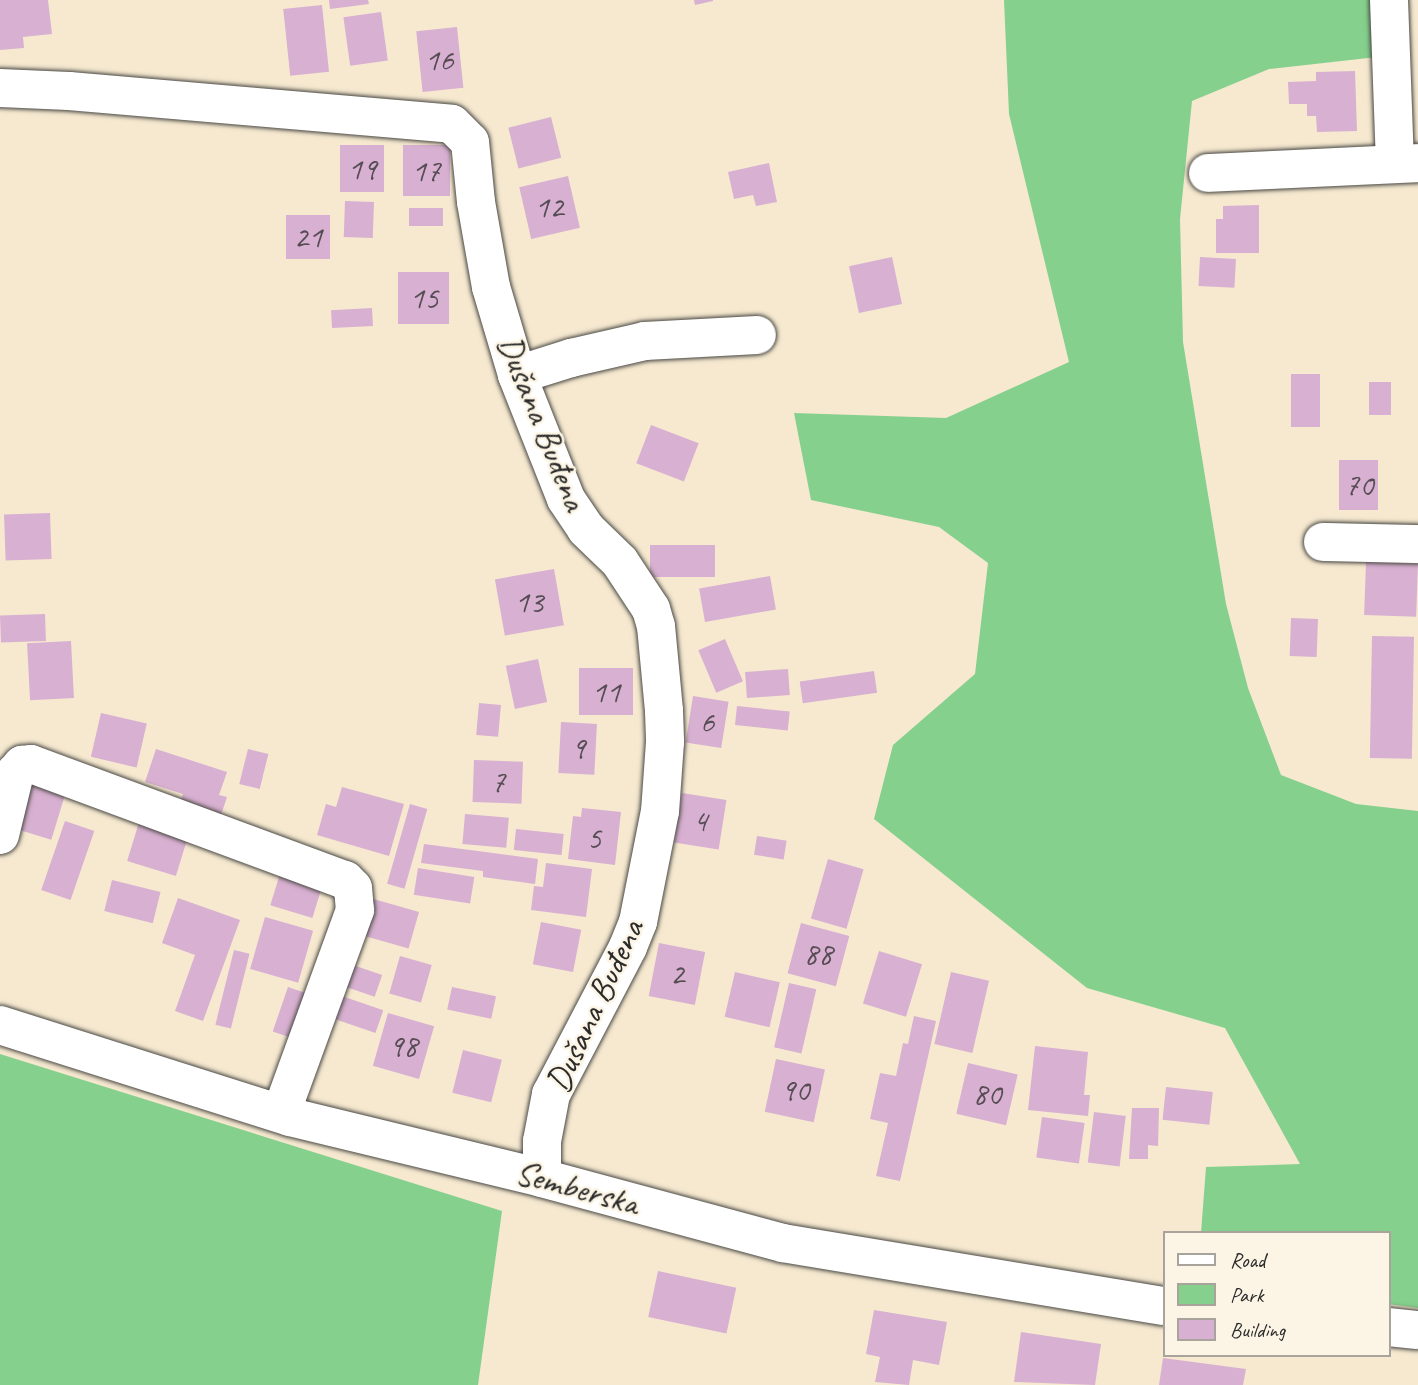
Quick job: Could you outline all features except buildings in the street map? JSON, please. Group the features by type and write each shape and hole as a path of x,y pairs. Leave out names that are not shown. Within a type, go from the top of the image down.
{"street":[{"path":"1208,173 1407,164 1390,0"},
{"name":"Dušana Buđena","path":"0,88 69,90 452,124 470,142 476,202 491,286 517,375 566,499 586,529 620,562 651,609 656,626 665,742 660,811 638,922 628,947 551,1094 542,1141 542,1178"},
{"path":"517,375 571,358 645,341 757,335"},
{"path":"1323,542 1418,544"},
{"path":"0,835 15,773 22,765 31,764 345,880 353,888 355,910 281,1113"},
{"name":"Semberska","path":"0,1026 281,1113 542,1178 783,1243 1162,1306"},
{"path":"1390,1327 1418,1331"}],"green space":[{"path":"1004,0 1384,0 1386,56 1269,69 1192,101 1180,219 1183,342 1226,604 1248,688 1281,775 1356,804 1418,811 1418,1308 1390,1304 1390,1231 1201,1231 1206,1167 1300,1164 1225,1028 1087,988 874,819 893,745 975,674 988,563 939,527 811,500 794,413 946,418 1069,362 1009,114"},
{"path":"0,1054 502,1211 478,1385 0,1385"}]}
